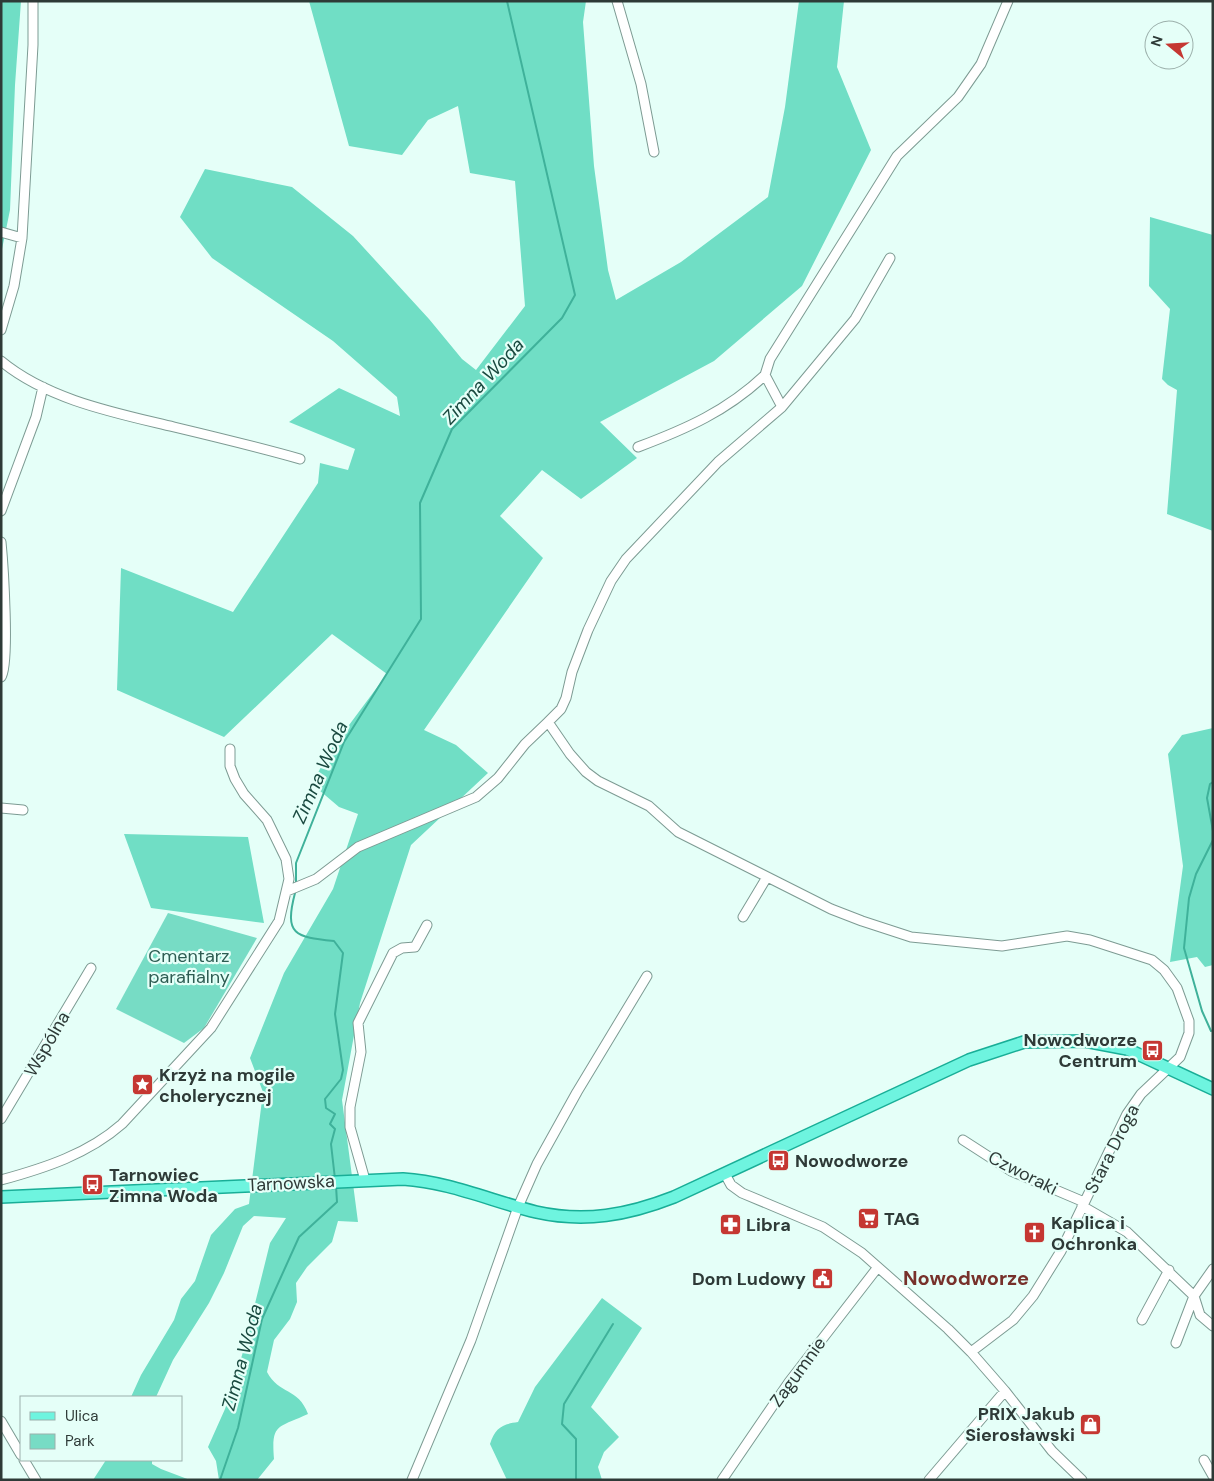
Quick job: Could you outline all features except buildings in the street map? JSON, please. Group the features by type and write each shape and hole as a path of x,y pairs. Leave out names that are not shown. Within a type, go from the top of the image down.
{"main road":[{"name":"Tarnowska","path":"1,1197 403,1179 432,1181 518,1207 576,1217 630,1212 659,1203 969,1060 1024,1042 1071,1040 1106,1044 1132,1051 1213,1089"}],"street":[{"path":"1,330 14,286 22,238 33,45 32,1"},
{"path":"617,1 641,84 654,152"},
{"path":"782,407 765,375 766,366 897,156 958,97 981,64 1008,1"},
{"path":"1,232 22,238"},
{"path":"287,891 316,879 358,847 476,797 498,778 525,744 561,709 566,698 572,672 588,630 611,581 626,559 718,462 782,407 855,319 890,258"},
{"path":"1,361 26,380 128,416 300,459"},
{"path":"638,447 683,429 728,406 765,375"},
{"path":"1,511 36,417 43,387"},
{"path":"1,542 4,572 5,631 4,667 1,677"},
{"name":"Stara Droga","path":"548,722 577,764 598,781 649,806 678,832 831,909 883,929 911,937 1002,946 1066,936 1090,940 1152,960 1164,970 1174,983 1189,1021 1186,1043 1180,1057 1171,1068 1141,1094 1127,1114 1061,1250 1024,1309 1013,1320 971,1352"},
{"path":"1,1180 66,1159 110,1134 122,1124 211,1028 279,921 282,901 287,891 288,870 282,848 267,820 244,794 235,779 230,766 230,748"},
{"path":"1,808 23,810"},
{"path":"743,916 768,877"},
{"path":"366,1180 350,1127 350,1107 361,1052 358,1023 393,953 402,948 415,947 427,925"},
{"name":"Wspólna","path":"1,1120 91,968"},
{"path":"412,1480 471,1340 518,1207 546,1146 647,976"},
{"name":"Czworaki","path":"963,1140 1011,1171 1083,1204 1128,1232 1194,1296 1200,1315 1213,1326"},
{"path":"725,1174 731,1185 742,1193 823,1227 848,1241 971,1352 1005,1391 1052,1451 1082,1480"},
{"name":"Zagumnie","path":"722,1480 789,1382 878,1267"},
{"path":"1176,1343 1194,1296 1213,1269"},
{"path":"1142,1320 1169,1270"},
{"path":"929,1480 1005,1391"},
{"path":"1,1421 20,1453"},
{"path":"1204,1460 1213,1476"},
{"path":"25,1461 36,1480"}],"green space":[{"path":"1,1 21,1 15,85 10,210 1,254"},
{"path":"309,1 586,1 583,22 594,166 608,270 616,300 681,262 768,197 785,107 799,1 844,1 837,67 871,150 802,286 714,361 600,422 637,458 581,499 542,470 500,516 543,558 424,730 456,745 488,773 411,845 360,1003 342,1100 358,1222 338,1221 332,1242 307,1267 296,1283 297,1302 290,1319 274,1340 267,1372 277,1384 299,1399 308,1414 279,1428 274,1439 274,1459 257,1480 219,1480 216,1461 208,1447 225,1409 243,1352 270,1243 286,1218 254,1216 243,1226 224,1273 209,1303 173,1360 156,1396 131,1396 141,1375 174,1320 181,1299 195,1281 211,1235 235,1209 249,1204 263,1092 250,1058 284,973 333,889 358,814 339,807 312,784 329,752 387,674 332,634 224,737 117,690 121,568 233,612 318,483 320,463 348,470 355,449 289,422 339,388 400,416 397,397 333,341 212,258 180,217 205,169 292,187 353,236 429,319 462,359 476,370 525,306 515,181 470,173 458,106 428,120 402,155 349,146"},
{"path":"1150,217 1213,235 1213,531 1167,514 1177,390 1162,379 1170,309 1149,286"},
{"path":"1213,728 1213,965 1205,967 1197,957 1170,962 1183,866 1168,754 1182,735"},
{"path":"124,834 248,837 264,923 151,908"},
{"name":"Cmentarz parafialny","path":"168,913 257,938 204,1028 184,1043 116,1009"},
{"path":"602,1298 642,1328 591,1407 619,1437 604,1452 598,1467 602,1480 507,1480 490,1444 494,1434 503,1426 518,1422 535,1387"},
{"path":"105,1461 152,1461 152,1464 161,1469 190,1480 93,1480"}],"waterway":[{"name":"Zimna Woda","path":"296,883 296,863 344,742 421,619 420,503 452,429 562,318 575,295 507,1"},
{"path":"1213,782 1210,784 1207,798 1213,831"},
{"path":"1211,1031 1202,1011 1184,948 1189,898 1196,874 1213,840"},
{"name":"Zimna Woda","path":"295,893 292,907 292,926 296,931 310,938 334,941 343,953 335,1014 343,1070 341,1079 325,1099 326,1108 335,1114 330,1124 335,1129 331,1144 335,1179"},
{"name":"Zimna Woda","path":"220,1480 238,1428 262,1319 299,1237 337,1202 336,1186"},
{"path":"576,1480 576,1439 562,1424 564,1404 613,1324"}],"place":[{"name":"Nowodworze Centrum","path":"1153,1050"},
{"name":"Krzyż na mogile cholerycznej","path":"143,1085"},
{"name":"Nowodworze","path":"779,1161"},
{"name":"Tarnowiec Zimna Woda","path":"93,1185"},
{"name":"TAG","path":"868,1219"},
{"name":"Libra","path":"730,1225"},
{"name":"Kaplica i Ochronka","path":"1035,1233"},
{"name":"Dom Ludowy","path":"822,1279"},
{"name":"PRIX Jakub Sierosławski","path":"1091,1424"}],"district":[{"name":"Nowodworze","path":"966,1278"}]}
